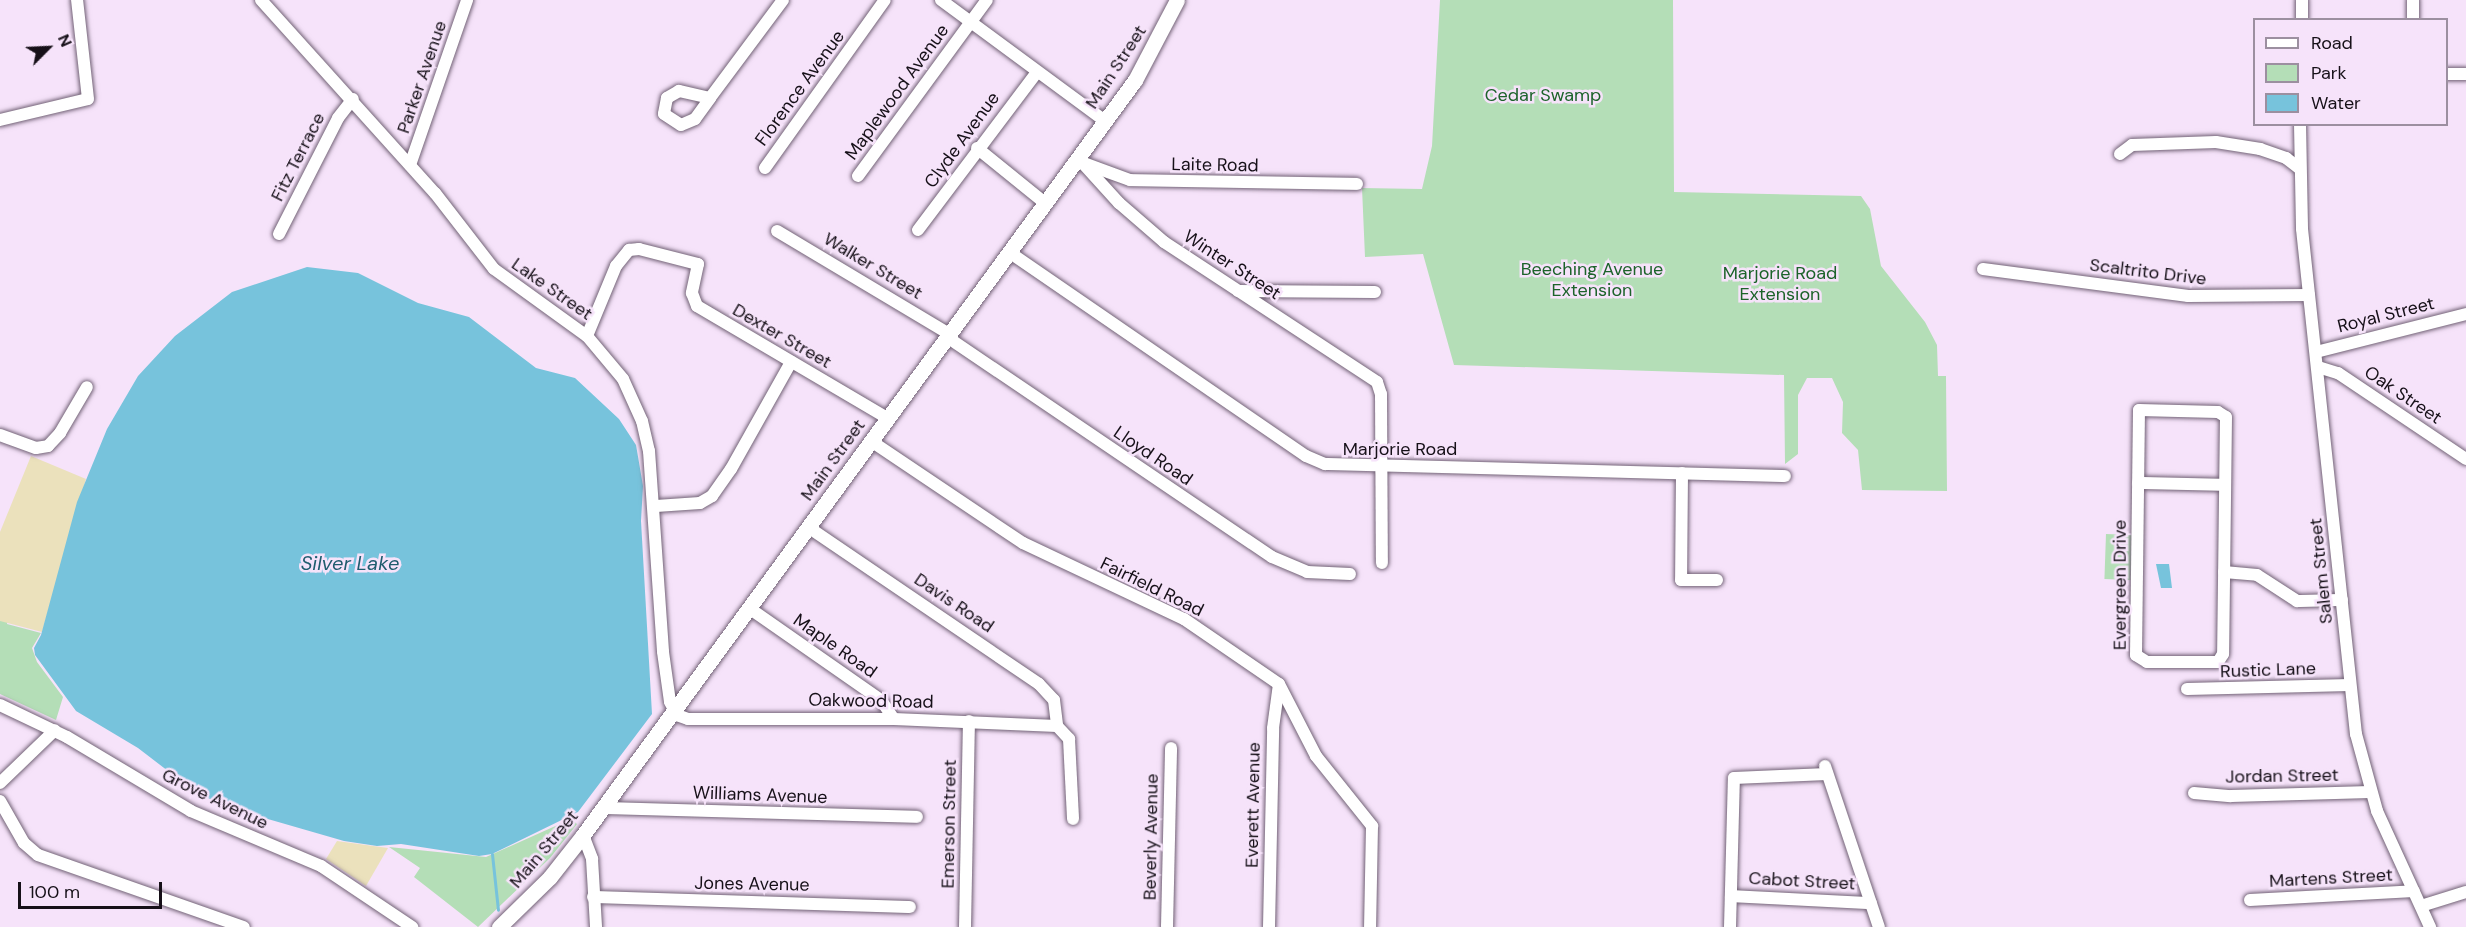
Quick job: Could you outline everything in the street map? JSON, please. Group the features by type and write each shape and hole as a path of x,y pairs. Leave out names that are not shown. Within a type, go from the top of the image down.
{"main road":[{"name":"Main Street","path":"498,927 549,877 583,836 1105,121 1143,67 1177,0"}],"street":[{"path":"0,120 88,99 77,0"},
{"name":"Lake Street","path":"261,0 353,99 410,165 494,270 587,336 615,367 637,408 646,435 656,506 661,634 673,711"},
{"name":"Parker Avenue","path":"410,165 467,0"},
{"path":"710,98 783,0"},
{"name":"Florence Avenue","path":"765,168 885,0"},
{"path":"941,0 1105,121"},
{"name":"Maplewood Avenue","path":"858,176 987,0"},
{"path":"2302,0 2302,18"},
{"path":"2413,0 2413,18"},
{"name":"Clyde Avenue","path":"918,230 977,148 1037,72"},
{"path":"2448,74 2466,74"},
{"name":"Fitz Terrace","path":"279,234 338,118 353,99"},
{"name":"Salem Street","path":"2300,126 2300,198 2350,685 2370,792 2430,927"},
{"path":"2120,154 2132,145 2216,142 2260,149 2286,158 2300,168"},
{"path":"977,148 1045,203"},
{"name":"Laite Road","path":"1078,158 1098,170 1130,180 1357,184"},
{"name":"Winter Street","path":"1078,158 1150,231 1379,386 1383,464"},
{"name":"Walker Street","path":"777,231 948,335"},
{"name":"Dexter Street","path":"587,336 616,266 629,250 639,249 698,264 692,293 697,306 887,418"},
{"name":"Marjorie Road","path":"1009,252 1306,456 1335,467 1383,464 1785,476"},
{"name":"Scaltrito Drive","path":"1983,268 2188,296 2309,295"},
{"path":"1238,291 1375,292"},
{"name":"Royal Street","path":"2316,352 2466,314"},
{"name":"Lloyd Road","path":"948,335 1272,557 1307,572 1350,574"},
{"path":"656,506 700,503 712,496 731,469 791,362"},
{"name":"Oak Street","path":"2318,367 2338,373 2466,459"},
{"path":"0,435 36,448 48,446 60,433 87,387"},
{"name":"Evergreen Drive","path":"2139,410 2224,414 2224,572 2220,661 2158,662 2138,659 2135,650 2138,483 2139,410"},
{"name":"Fairfield Road","path":"871,441 1023,543 1184,619 1279,684 1316,756 1339,788 1367,817 1372,831 1370,927"},
{"path":"1382,563 1383,464"},
{"path":"1682,472 1681,580 1717,580"},
{"path":"2138,483 2225,484"},
{"name":"Davis Road","path":"808,527 1039,684 1054,700 1057,726"},
{"path":"2224,572 2257,575 2297,601 2342,600"},
{"name":"Maple Road","path":"749,608 881,700 894,719"},
{"name":"Everett Avenue","path":"1269,927 1272,728 1279,684"},
{"name":"Rustic Lane","path":"2187,689 2350,685"},
{"name":"Grove Avenue","path":"0,705 55,730 191,811 321,866 412,927"},
{"name":"Oakwood Road","path":"673,711 688,719 894,719 1057,726"},
{"name":"Emerson Street","path":"965,927 969,721"},
{"path":"1057,726 1068,735 1072,819"},
{"path":"0,783 55,730"},
{"name":"Beverly Avenue","path":"1167,927 1171,748"},
{"path":"1730,927 1735,777 1826,769 1879,927"},
{"name":"Jordan Street","path":"2194,793 2231,796 2370,792"},
{"path":"0,801 24,843 38,855 244,927"},
{"name":"Williams Avenue","path":"603,808 917,816"},
{"path":"583,836 591,854 597,927"},
{"name":"Martens Street","path":"2250,900 2414,891"},
{"path":"2421,906 2466,892"},
{"name":"Cabot Street","path":"1731,896 1871,903"},
{"name":"Jones Avenue","path":"593,897 910,907"}],"green space":[{"path":"1440,0 1673,0 1674,192 1861,196 1870,209 1881,266 1925,322 1937,345 1938,376 1946,376 1947,491 1862,490 1858,450 1842,433 1843,402 1832,378 1807,378 1798,395 1798,454 1785,464 1784,375 1454,365 1423,254 1365,257 1362,188 1422,189 1432,146"},
{"path":"2106,534 2132,535 2130,580 2104,579"},
{"path":"10,605 7,624 41,633 32,648 37,662 63,697 56,720 0,694 0,621"},
{"path":"571,819 577,824 550,858 478,927 414,877 420,868 389,847 486,857"}],"sand":[{"path":"31,456 86,479 42,632 0,621 0,532"},
{"path":"337,841 388,848 366,886 326,859"}],"water":[{"name":"Silver Lake","path":"307,267 358,273 418,303 469,317 536,368 575,378 619,419 636,445 643,486 641,521 652,714 578,812 492,854 479,856 401,844 377,846 344,841 240,811 198,794 138,748 76,711 35,655 34,648 41,635 77,502 107,429 138,376 175,336 232,292"},
{"path":"2156,564 2169,564 2172,588 2161,588"}],"waterway":[{"path":"492,854 498,910"}],"park label":[{"name":"Cedar Swamp","path":"1543,95"},
{"name":"Beeching Avenue Extension","path":"1592,280"},
{"name":"Marjorie Road Extension","path":"1780,284"}]}
